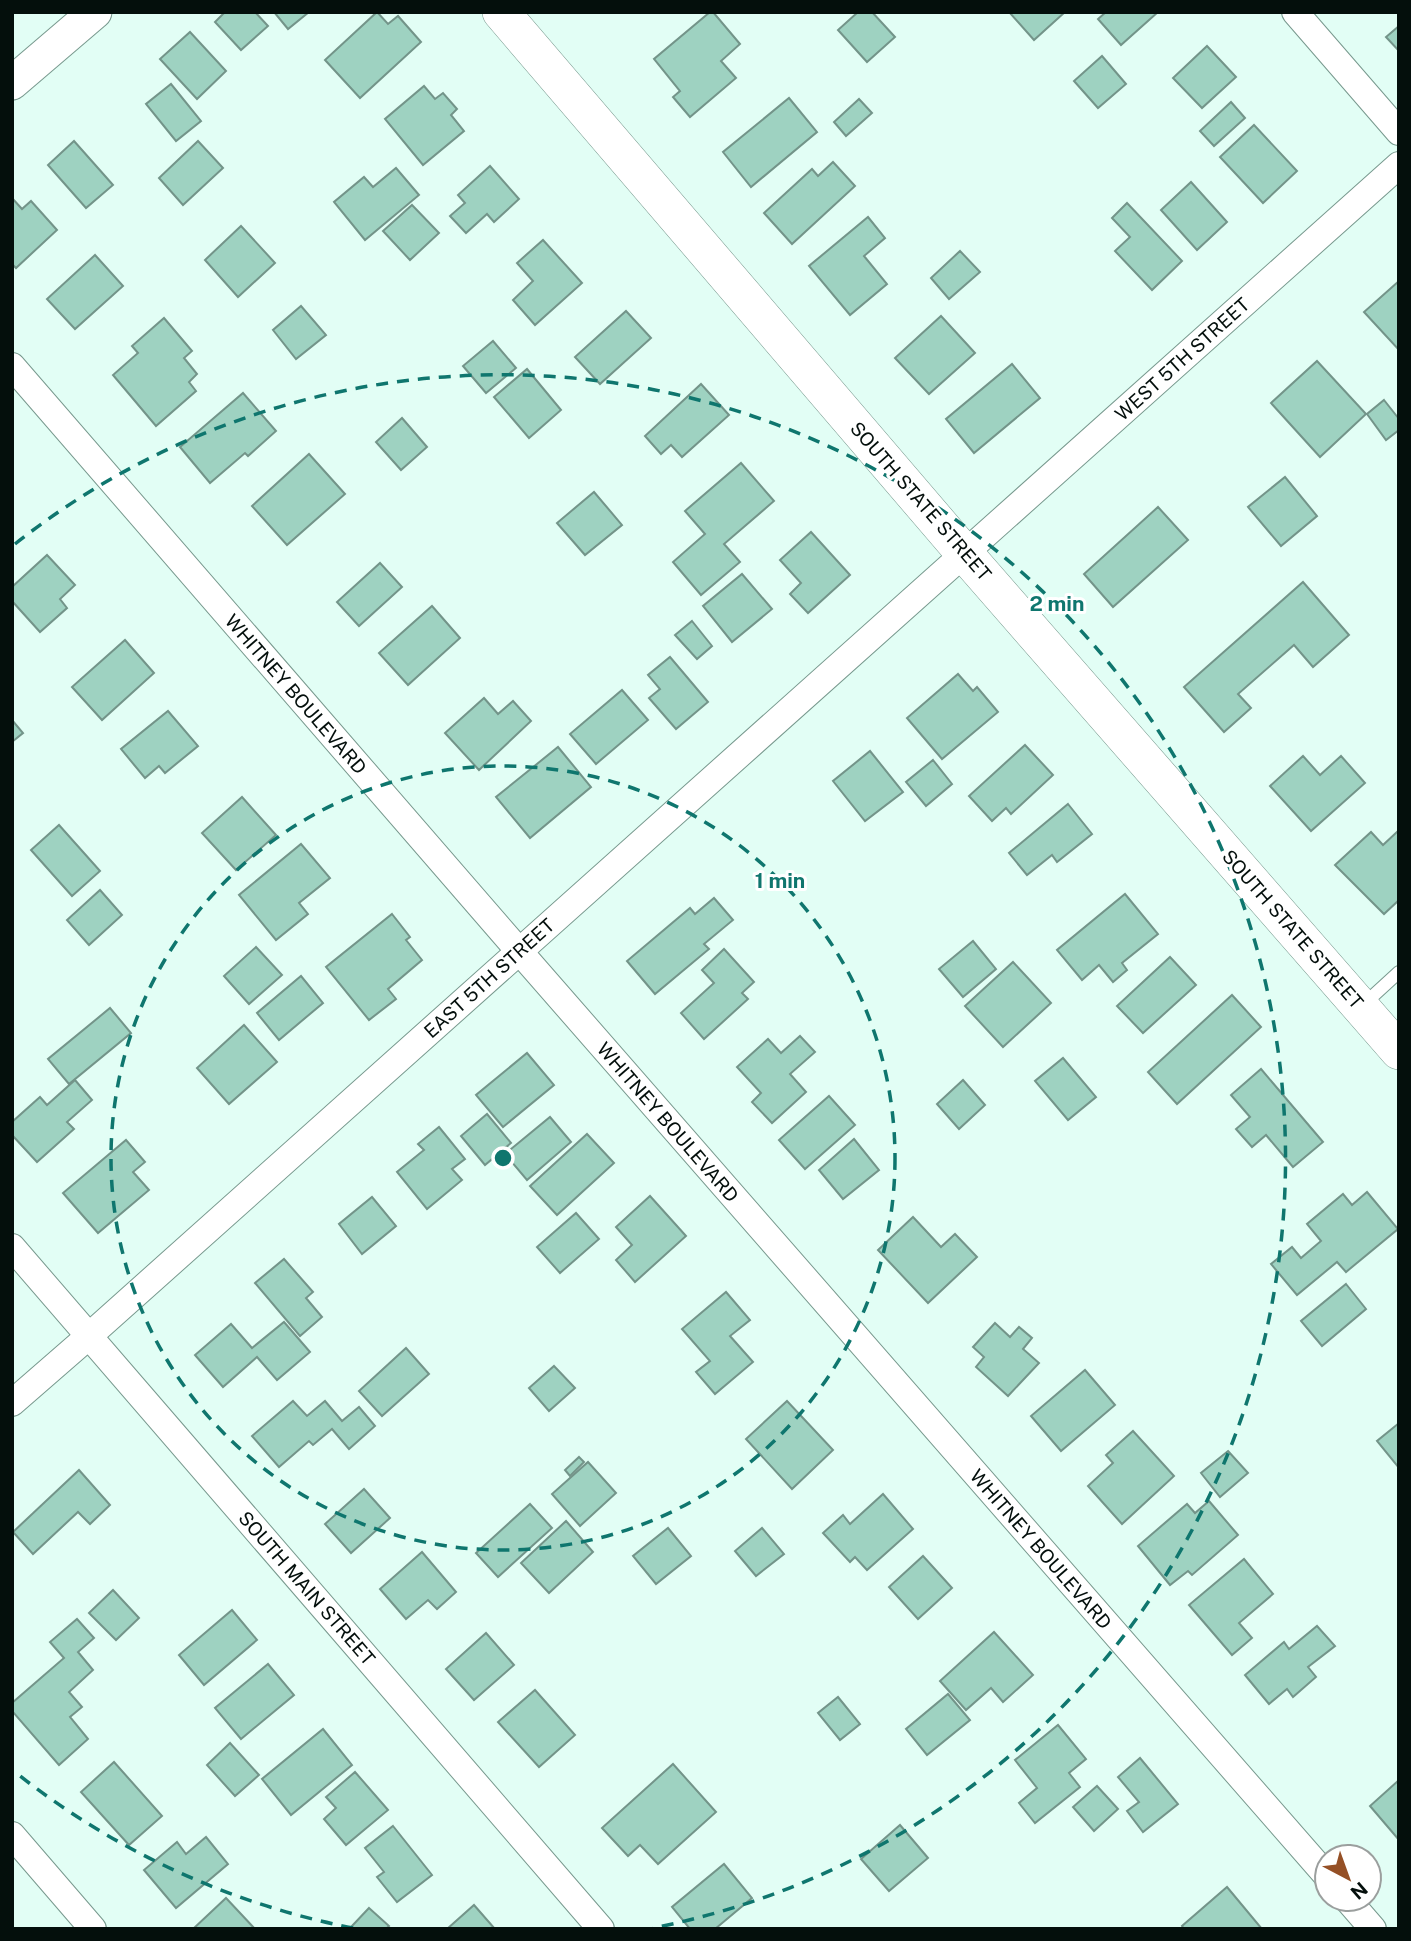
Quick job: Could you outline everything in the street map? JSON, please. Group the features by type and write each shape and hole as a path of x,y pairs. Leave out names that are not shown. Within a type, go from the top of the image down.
{"main road":[{"name":"SOUTH STATE STREET","path":"501,12 964,553 1399,1051"}],"street":[{"path":"12,83 95,12"},
{"path":"1295,12 1399,132"},
{"name":"WEST 5TH STREET","path":"964,553 1399,165"},
{"name":"WHITNEY BOULEVARD","path":"12,366 1313,1860"},
{"name":"EAST 5TH STREET","path":"12,1403 964,553"},
{"name":"SOUTH MAIN STREET","path":"12,1247 601,1929"},
{"path":"12,1835 93,1929"},
{"path":"1359,1913 1373,1929"}],"lane":[{"path":"1361,1007 1399,972"}],"building":[{"path":"225,12 255,12 268,26 241,50 215,22"},
{"path":"274,12 309,12 288,29"},
{"path":"377,12 388,24 398,16 421,42 360,98 325,60"},
{"path":"713,12 740,44 721,61 736,78 690,117 673,97 680,91 654,59"},
{"path":"858,12 872,12 895,37 867,62 838,30"},
{"path":"1009,12 1065,12 1034,40"},
{"path":"1106,12 1158,12 1121,45 1098,19"},
{"path":"1399,26 1399,51 1386,37"},
{"path":"190,32 226,71 197,99 160,59"},
{"path":"1207,46 1236,77 1202,108 1173,78"},
{"path":"1102,56 1126,84 1098,108 1074,81"},
{"path":"171,84 201,121 176,141 146,104"},
{"path":"424,86 435,99 443,93 457,109 451,115 464,131 423,165 385,119"},
{"path":"789,98 817,132 751,187 723,152"},
{"path":"859,99 872,113 846,136 834,122"},
{"path":"1231,102 1245,118 1214,146 1200,131"},
{"path":"1254,125 1297,171 1263,203 1220,157"},
{"path":"74,141 113,185 86,208 48,165"},
{"path":"198,141 223,168 183,205 159,178"},
{"path":"833,162 855,186 792,244 764,213 812,169 818,176"},
{"path":"490,166 519,199 494,222 487,214 466,233 450,216 465,203 458,195"},
{"path":"396,168 419,195 365,240 334,202 364,177 373,187"},
{"path":"1191,182 1227,222 1197,250 1161,210"},
{"path":"12,198 22,209 31,201 57,230 16,268 12,264"},
{"path":"1127,203 1182,261 1152,290 1115,251 1130,237 1112,218"},
{"path":"412,205 439,233 410,260 383,231"},
{"path":"868,217 885,238 864,256 887,284 850,315 809,266"},
{"path":"241,226 275,263 238,297 205,260"},
{"path":"543,240 582,283 535,325 513,300 533,281 517,263"},
{"path":"960,251 980,272 949,299 931,278"},
{"path":"95,255 123,286 75,329 47,299"},
{"path":"1399,281 1399,350 1364,312"},
{"path":"301,306 326,335 296,359 273,330"},
{"path":"626,311 651,338 600,384 575,357"},
{"path":"941,316 975,353 929,394 895,358"},
{"path":"164,318 192,351 184,358 197,374 189,382 196,391 156,426 113,375 138,353 132,346"},
{"path":"493,341 516,368 486,393 463,366"},
{"path":"1317,361 1366,414 1320,457 1271,403"},
{"path":"1012,364 1040,398 974,453 946,419"},
{"path":"527,369 561,410 529,438 494,397"},
{"path":"701,384 729,415 682,457 671,445 661,454 645,436"},
{"path":"243,393 276,431 248,456 245,453 210,483 180,447"},
{"path":"1384,400 1399,419 1399,430 1386,440 1367,414"},
{"path":"402,418 427,447 401,470 376,442"},
{"path":"309,454 345,494 287,545 252,506"},
{"path":"741,463 774,501 724,544 740,562 701,595 673,562 705,534 685,511"},
{"path":"1285,477 1317,516 1281,546 1248,507"},
{"path":"594,492 622,525 585,555 557,523"},
{"path":"1158,507 1188,540 1113,607 1084,574"},
{"path":"811,532 850,575 808,613 790,594 801,583 780,560"},
{"path":"47,555 75,585 60,599 67,608 40,632 12,601 12,587"},
{"path":"380,563 402,587 359,626 337,602"},
{"path":"742,574 772,609 732,642 703,606"},
{"path":"1303,582 1349,635 1313,667 1294,645 1238,694 1251,708 1224,732 1184,687"},
{"path":"432,606 460,638 408,685 379,653"},
{"path":"692,621 712,646 697,659 675,635"},
{"path":"125,640 154,673 102,720 72,687"},
{"path":"670,657 708,702 676,729 649,698 660,689 648,675"},
{"path":"958,674 973,691 977,687 998,712 942,759 907,718"},
{"path":"622,690 648,720 596,764 570,734"},
{"path":"484,698 498,714 513,701 531,721 479,770 445,733"},
{"path":"168,711 198,746 165,773 159,766 145,778 121,749"},
{"path":"12,720 23,733 12,742"},
{"path":"1025,745 1053,775 1011,814 1006,808 992,821 969,796"},
{"path":"558,747 591,787 530,838 496,797"},
{"path":"870,751 903,792 865,821 833,781"},
{"path":"1303,756 1320,775 1341,756 1365,783 1311,831 1270,786"},
{"path":"933,760 952,784 926,806 906,782"},
{"path":"242,797 276,835 236,870 202,833"},
{"path":"1068,804 1092,834 1057,862 1052,855 1027,875 1009,853"},
{"path":"59,825 100,871 72,896 31,850"},
{"path":"1399,830 1399,900 1384,914 1335,865 1371,832 1383,845"},
{"path":"301,844 330,878 299,903 308,914 276,940 239,895"},
{"path":"100,890 122,915 89,945 67,920"},
{"path":"1125,894 1158,934 1122,963 1127,970 1113,982 1099,965 1082,980 1057,950"},
{"path":"714,898 733,920 704,944 709,949 655,994 627,961 690,908 695,914"},
{"path":"392,914 410,937 406,940 422,960 388,989 396,999 369,1020 326,967"},
{"path":"973,941 996,969 963,997 939,969"},
{"path":"256,947 282,975 249,1004 224,976"},
{"path":"724,949 754,982 742,993 748,999 704,1039 681,1013 714,983 702,970"},
{"path":"1170,957 1196,985 1143,1033 1117,1006"},
{"path":"1013,962 1051,1003 1003,1047 965,1006"},
{"path":"301,976 323,1003 279,1040 257,1013"},
{"path":"1232,995 1261,1027 1177,1104 1148,1072"},
{"path":"110,1008 131,1033 69,1084 48,1059"},
{"path":"244,1025 277,1062 229,1104 197,1068"},
{"path":"800,1036 815,1052 790,1074 806,1092 772,1123 752,1102 761,1093 737,1067 768,1039 781,1053"},
{"path":"527,1053 554,1085 503,1127 476,1095"},
{"path":"1063,1058 1096,1097 1068,1120 1035,1081"},
{"path":"1261,1069 1323,1142 1293,1167 1266,1135 1252,1147 1236,1129 1250,1117 1231,1095"},
{"path":"75,1080 92,1100 67,1122 74,1129 37,1162 12,1135 12,1122 40,1097 47,1105"},
{"path":"963,1080 985,1105 959,1129 937,1104"},
{"path":"829,1096 855,1125 805,1169 779,1140"},
{"path":"487,1114 511,1143 485,1165 461,1136"},
{"path":"550,1117 571,1142 527,1180 505,1154"},
{"path":"439,1127 465,1159 452,1169 462,1180 427,1209 397,1172 424,1150 418,1144"},
{"path":"587,1134 614,1163 557,1215 530,1186"},
{"path":"854,1139 879,1170 843,1199 819,1170"},
{"path":"126,1140 145,1162 133,1172 149,1190 98,1233 63,1193"},
{"path":"1367,1192 1398,1229 1346,1272 1337,1262 1297,1295 1271,1264 1292,1247 1301,1258 1321,1241 1307,1224 1343,1194 1352,1205"},
{"path":"650,1196 686,1236 635,1282 616,1260 632,1245 616,1227"},
{"path":"372,1197 396,1226 362,1254 339,1224"},
{"path":"576,1213 599,1239 560,1273 537,1247"},
{"path":"913,1217 941,1247 955,1234 977,1257 928,1303 878,1250"},
{"path":"284,1259 313,1292 306,1298 322,1317 300,1336 255,1283"},
{"path":"1346,1284 1366,1309 1322,1346 1301,1321"},
{"path":"726,1292 750,1320 730,1336 753,1362 715,1394 696,1372 710,1361 682,1329"},
{"path":"284,1322 310,1352 277,1380 257,1357 223,1387 195,1355 231,1324 252,1348"},
{"path":"995,1323 1010,1337 1019,1327 1032,1338 1023,1349 1039,1363 1008,1396 976,1367 984,1357 973,1347"},
{"path":"406,1348 429,1374 382,1416 359,1391"},
{"path":"554,1366 575,1388 549,1411 529,1388"},
{"path":"1085,1370 1115,1405 1061,1451 1031,1416"},
{"path":"293,1401 307,1416 325,1401 342,1421 359,1407 375,1426 349,1449 332,1429 313,1445 309,1441 279,1467 252,1436"},
{"path":"787,1401 833,1450 792,1489 746,1439"},
{"path":"1399,1423 1399,1468 1377,1441"},
{"path":"1133,1431 1174,1476 1122,1524 1088,1486 1113,1463 1106,1455"},
{"path":"1228,1451 1248,1473 1220,1497 1201,1473"},
{"path":"579,1457 584,1462 570,1476 565,1470"},
{"path":"588,1462 616,1493 580,1526 552,1494"},
{"path":"79,1470 110,1505 90,1524 78,1512 33,1554 13,1532"},
{"path":"364,1489 390,1518 351,1553 325,1524"},
{"path":"883,1494 913,1529 867,1570 855,1557 850,1562 823,1533 843,1515 850,1524"},
{"path":"1209,1501 1238,1535 1192,1575 1188,1571 1170,1585 1138,1546 1187,1504 1195,1513"},
{"path":"530,1504 552,1528 498,1577 476,1553"},
{"path":"566,1521 593,1552 549,1593 521,1563"},
{"path":"668,1528 691,1556 656,1584 633,1556"},
{"path":"762,1528 784,1554 756,1576 735,1551"},
{"path":"422,1552 456,1592 437,1609 428,1600 406,1619 380,1589"},
{"path":"923,1556 952,1588 918,1619 889,1587"},
{"path":"1244,1559 1273,1594 1239,1623 1252,1638 1232,1655 1189,1605"},
{"path":"113,1590 139,1618 116,1640 89,1613"},
{"path":"232,1610 257,1640 204,1685 179,1655"},
{"path":"77,1619 94,1638 78,1652 93,1670 69,1692 82,1707 70,1717 88,1739 59,1765 12,1711 12,1703 64,1658 50,1642"},
{"path":"1317,1626 1335,1646 1308,1667 1316,1677 1293,1697 1287,1689 1269,1704 1245,1675 1284,1642 1289,1649"},
{"path":"994,1632 1033,1675 1003,1702 991,1688 966,1710 940,1681"},
{"path":"486,1633 514,1665 474,1700 446,1669"},
{"path":"268,1664 294,1695 241,1739 215,1708"},
{"path":"535,1690 575,1735 539,1767 498,1722"},
{"path":"948,1694 970,1720 927,1755 906,1729"},
{"path":"838,1697 860,1724 840,1740 818,1713"},
{"path":"1058,1725 1086,1759 1069,1773 1080,1787 1035,1823 1019,1803 1037,1788 1015,1760"},
{"path":"323,1729 352,1765 291,1815 262,1779"},
{"path":"230,1743 259,1775 235,1796 207,1765"},
{"path":"1140,1758 1178,1804 1143,1832 1127,1811 1139,1802 1118,1777"},
{"path":"114,1762 162,1816 129,1845 81,1792"},
{"path":"673,1764 716,1812 658,1864 640,1845 628,1856 602,1828"},
{"path":"355,1772 388,1810 346,1845 324,1819 336,1808 326,1797"},
{"path":"1399,1780 1399,1840 1370,1806"},
{"path":"1097,1786 1118,1809 1094,1831 1073,1807"},
{"path":"900,1825 928,1858 889,1891 861,1859"},
{"path":"393,1826 432,1875 397,1902 377,1877 384,1872 365,1848"},
{"path":"206,1837 228,1864 176,1908 144,1870 177,1842 186,1854"},
{"path":"724,1864 752,1898 715,1929 690,1929 672,1907"},
{"path":"1227,1887 1262,1929 1184,1929 1182,1926"},
{"path":"226,1898 255,1929 193,1929"},
{"path":"474,1905 495,1929 447,1929"},
{"path":"369,1908 389,1926 386,1929 351,1927"}]}
